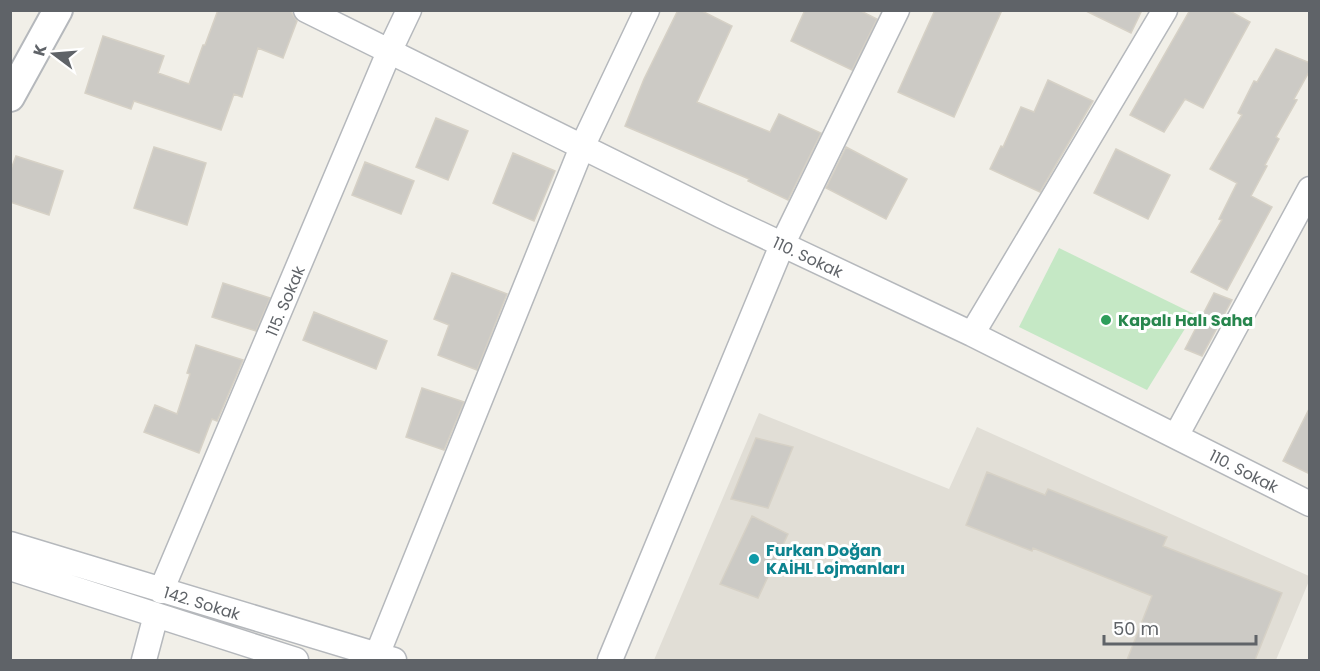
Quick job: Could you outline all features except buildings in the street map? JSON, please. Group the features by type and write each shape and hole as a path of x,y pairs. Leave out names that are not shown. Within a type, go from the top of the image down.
{"street":[{"path":"10,97 58,10"},
{"name":"110. Sokak","path":"306,10 782,245 972,334 1310,504"},
{"name":"115. Sokak","path":"161,591 389,52 409,10"},
{"path":"385,658 582,147 647,10"},
{"path":"610,660 782,245 897,10"},
{"path":"972,334 1165,10"},
{"path":"1176,436 1310,189"},
{"name":"142. Sokak","path":"10,544 385,658"},
{"path":"10,568 296,660"},
{"path":"144,660 156,615"}],"shaded area":[{"path":"759,413 949,489 977,427 1309,576 1309,581 1276,660 654,660"}],"green space":[{"name":"Kapalı Halı Saha","path":"1059,248 1194,314 1147,390 1019,327"}],"place":[{"name":"Kapalı Halı Saha","path":"1106,320"},
{"name":"Furkan Doğan KAİHL Lojmanları","path":"754,559"}]}
